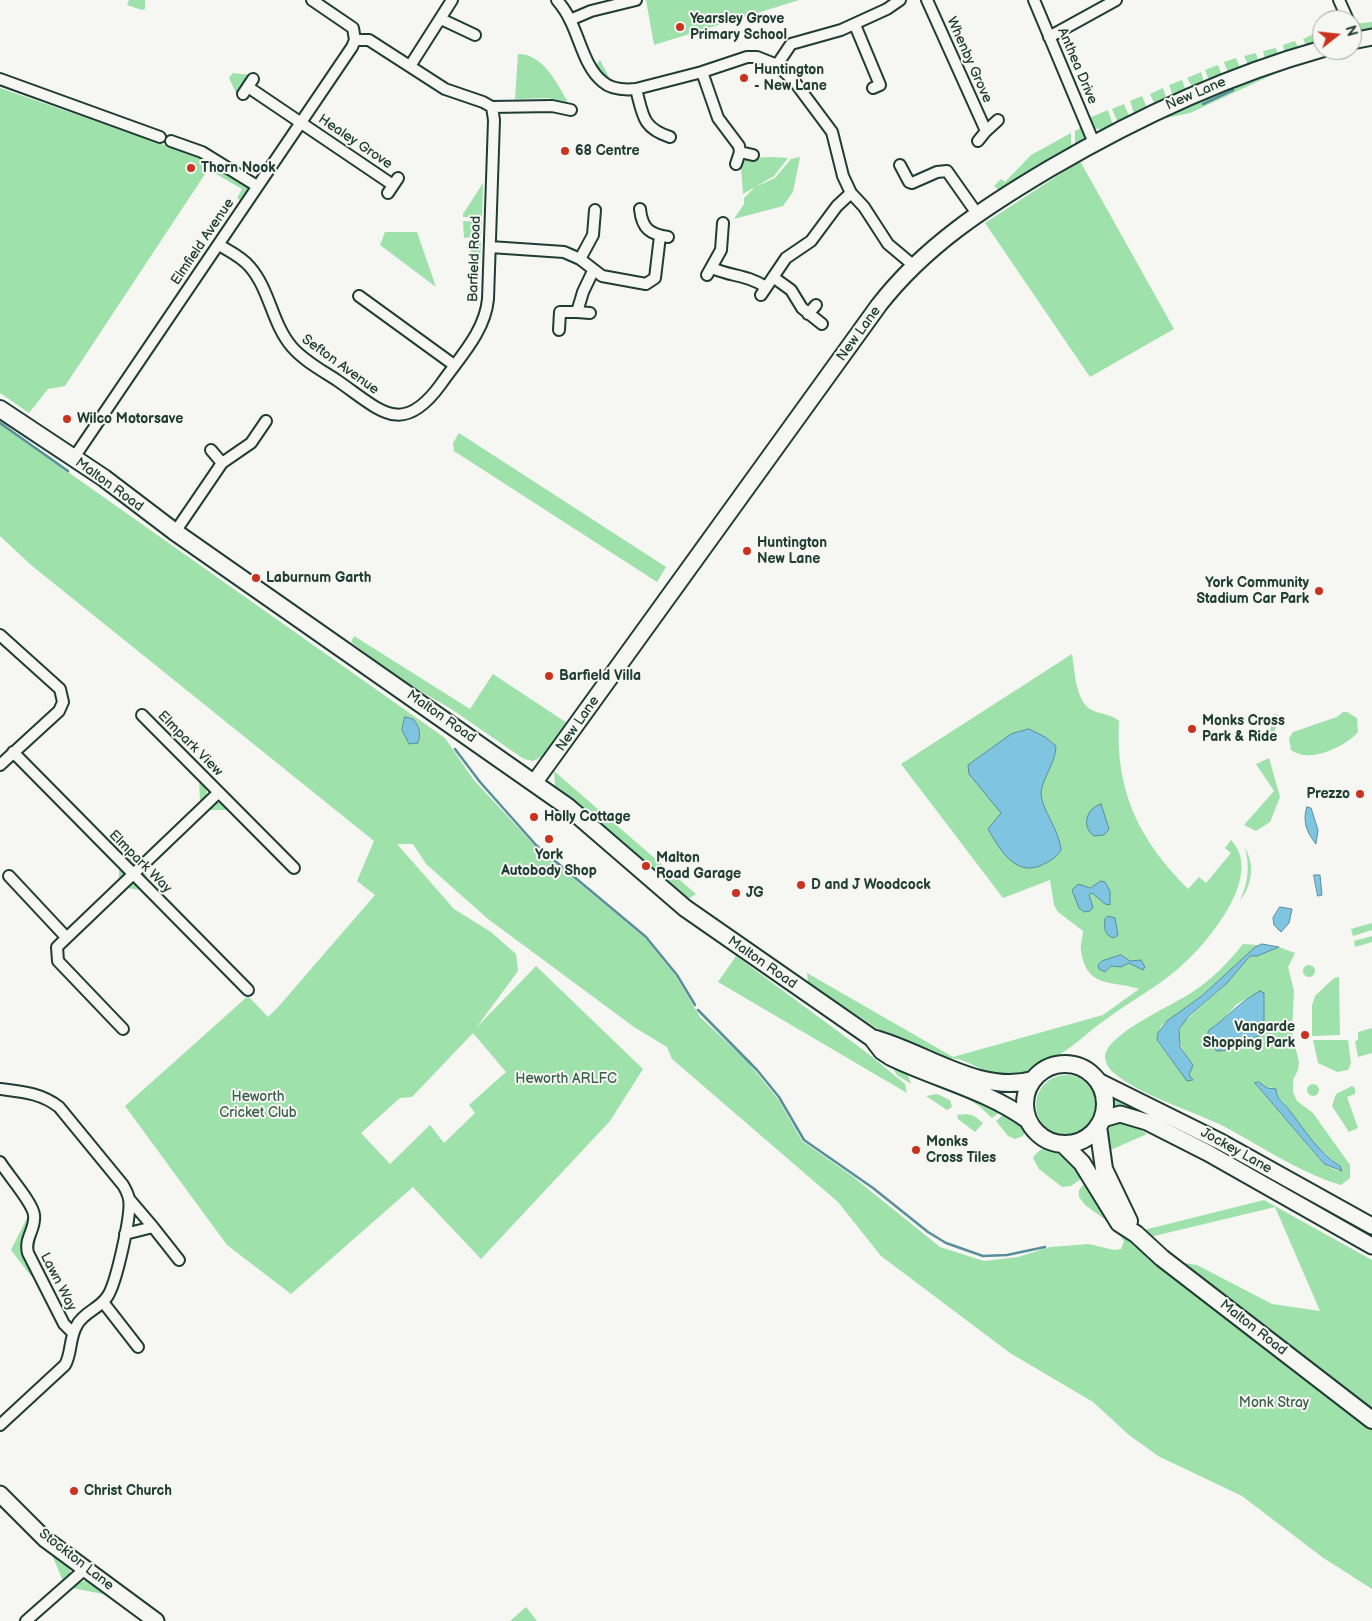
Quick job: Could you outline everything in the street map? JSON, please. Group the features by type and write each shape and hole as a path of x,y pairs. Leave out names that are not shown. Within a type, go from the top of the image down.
{"main road":[{"name":"Malton Road","path":"0,409 104,478 174,532 568,807 685,908 872,1038 882,1051 891,1057 977,1091 1008,1106 1028,1120"},
{"name":"Malton Road","path":"872,1038 890,1042 987,1081 1014,1084 1033,1080"},
{"path":"1062,1064 1075,1065 1086,1069 1098,1081 1105,1099 1100,1122 1083,1140 1063,1144 1046,1139 1033,1129 1028,1120 1026,1098 1033,1080 1042,1071 1062,1064"},
{"name":"Malton Road","path":"1100,1122 1104,1169 1115,1196 1136,1234"},
{"name":"Malton Road","path":"1063,1144 1082,1163 1119,1223 1136,1234 1162,1258 1372,1420"}],"street":[{"path":"312,0 353,28 355,40 369,40 445,89 492,107 552,106 571,110"},
{"path":"410,66 452,0"},
{"path":"558,0 570,20 597,77 610,87 626,90 636,89 702,72 747,57 757,57 777,65 794,81 832,132 843,176 851,193 864,207 888,244 913,265"},
{"path":"570,20 591,11 636,0"},
{"path":"777,65 790,44 855,24 900,0"},
{"name":"Whenby Grove","path":"927,0 986,131"},
{"name":"Anthea Drive","path":"1034,0 1094,142"},
{"path":"1049,36 1116,0"},
{"path":"441,20 476,35"},
{"path":"855,24 879,89"},
{"name":"Elmfield Avenue","path":"73,459 219,245 355,40"},
{"name":"New Lane","path":"534,783 869,320 913,265 937,244 978,215 1094,142 1185,97 1279,61 1312,52"},
{"path":"702,72 718,118 736,140 740,152 736,164"},
{"path":"0,79 160,137"},
{"name":"Healey Grove","path":"248,87 393,185"},
{"path":"636,89 649,127 657,133 670,137"},
{"name":"Barfield Road","path":"408,414 428,402 478,330 485,316 488,299 490,247 494,120 492,107"},
{"name":"Whenby Grove","path":"978,141 998,120"},
{"path":"171,141 202,152 257,186"},
{"path":"740,152 752,155"},
{"path":"900,165 912,184 937,172 947,171 978,215"},
{"path":"723,223 721,250 709,271 751,278 764,291 786,258 811,241 837,206 851,193"},
{"path":"580,259 593,235 595,210"},
{"path":"490,247 555,250 580,259 594,271 610,279 646,284 655,278 664,236 652,234 643,225 640,210"},
{"name":"Sefton Avenue","path":"219,245 249,266 259,281 279,327 293,348 377,409 392,414 408,414"},
{"path":"577,312 583,292 594,271"},
{"path":"773,277 791,290 808,314 822,324"},
{"path":"359,296 454,365"},
{"path":"808,314 816,305"},
{"path":"559,330 560,312 590,313"},
{"path":"174,532 222,463 251,443 266,421"},
{"path":"212,450 222,463"},
{"path":"0,635 60,689 63,702 59,710 0,765"},
{"name":"Elmpark View","path":"142,715 294,868"},
{"name":"Elmpark Way","path":"13,752 248,990"},
{"name":"Elmpark View","path":"66,937 218,793"},
{"path":"9,876 66,937 57,947 58,961 123,1029"},
{"name":"Jockey Lane","path":"1098,1081 1221,1142 1372,1226"},
{"path":"0,1089 34,1093 50,1100 59,1107 123,1185 130,1200 179,1260"},
{"name":"Jockey Lane","path":"1100,1122 1120,1114 1147,1122 1208,1153 1372,1246"},
{"name":"Lawn Way","path":"0,1162 33,1208 34,1221 26,1241 28,1253 64,1324 73,1332"},
{"path":"0,1425 65,1365 69,1359 73,1332 84,1314 103,1302 112,1288 125,1234 130,1200"},
{"path":"1358,1218 1360,1228 1372,1236"},
{"path":"125,1234 153,1227"},
{"path":"103,1302 138,1347"},
{"name":"Stockton Lane","path":"2,1500 45,1539 156,1621"},
{"path":"29,1620 85,1569"}],"green space":[{"path":"129,0 145,0 145,9 142,10 127,5"},
{"name":"Yearsley Grove Primary School","path":"646,0 799,0 654,45"},
{"path":"1372,22 1372,31 1362,32 1362,23"},
{"path":"1312,35 1312,46 1307,47 1303,39"},
{"path":"1295,41 1299,49 1285,53 1283,45"},
{"path":"1276,48 1278,55 1265,59 1263,51"},
{"path":"1256,53 1258,61 1248,65 1244,56"},
{"path":"518,54 527,55 543,65 555,80 569,104 549,98 515,99"},
{"path":"1236,58 1240,68 1228,73 1224,62"},
{"path":"600,60 610,79 603,76 596,65"},
{"path":"1218,65 1222,75 1209,80 1205,70"},
{"path":"1282,65 1287,68 1190,113 1156,120 1162,112"},
{"path":"1201,72 1204,83 1193,88 1187,78"},
{"path":"233,73 250,75 237,95 229,78"},
{"path":"1182,80 1186,91 1173,96 1169,85"},
{"path":"0,88 213,162 65,386 48,389 29,413 0,393"},
{"path":"1163,88 1167,100 1155,105 1150,94"},
{"path":"1142,96 1147,108 1134,113 1130,101"},
{"path":"1124,104 1129,116 1118,123 1112,109"},
{"path":"1108,110 1113,125 1103,130 1094,128 1089,118"},
{"path":"1083,127 1084,138 1075,146 1075,131"},
{"path":"1071,133 1071,149 1001,192 994,186 1001,179 1005,182 1031,155"},
{"path":"800,157 793,192 783,206 734,219 744,204 744,198 755,187 775,178 791,159"},
{"path":"750,158 788,158 774,176 743,194 742,162"},
{"path":"1080,161 1174,329 1090,377 985,223"},
{"path":"223,167 250,186 251,189 243,202 237,198 242,189 211,171"},
{"path":"483,183 482,217 463,217 463,214"},
{"path":"463,221 482,222 481,236 464,238"},
{"path":"385,232 417,232 436,287 380,245"},
{"path":"481,241 480,264 478,264 466,242"},
{"path":"0,424 445,738 473,779 536,847 646,939 675,975 700,1017 746,1060 778,1099 802,1141 852,1176 940,1247 984,1261 1018,1257 1050,1247 1089,1244 1114,1250 1121,1249 1124,1241 1110,1223 1085,1205 1079,1197 1079,1190 1084,1184 1088,1191 1092,1189 1128,1236 1149,1258 1197,1265 1272,1304 1320,1311 1275,1207 1150,1237 1144,1230 1264,1200 1372,1260 1372,1589 1322,1557 1242,1496 1158,1456 1129,1435 1093,1402 1010,1353 881,1256 838,1202 672,1059 667,1047 634,1027 488,919 426,864 413,844 397,844 454,909 491,932 516,954 518,971 476,1028 536,966 643,1069 610,1121 481,1259 413,1187 291,1294 227,1245 125,1106 248,996 268,1017 279,1006 375,895 357,881 374,841 31,565 0,536","holes":["473,1033 506,1072 469,1105 475,1113 444,1143 430,1125 390,1164 361,1133 400,1098 412,1097"]},
{"path":"459,433 666,567 657,582 454,451 453,443"},
{"path":"354,636 470,709 493,674 567,723 545,755 533,761 524,759 451,709 400,679 351,642"},
{"path":"1072,654 1075,678 1083,702 1094,711 1119,721 1121,770 1126,792 1144,833 1156,852 1188,889 1199,877 1206,883 1231,853 1225,848 1231,840 1240,855 1241,871 1237,889 1229,908 1204,942 1179,968 1114,1013 1064,1052 1023,1075 1001,1076 953,1058 944,1059 875,1027 808,983 807,973 953,1057 1103,1015 1139,989 1102,981 1088,971 1081,950 1083,931 1058,912 1054,905 1050,880 1003,898 901,764"},
{"path":"1343,712 1347,712 1357,718 1358,732 1352,738 1336,748 1317,754 1299,754 1291,750 1289,738 1293,732 1337,717"},
{"path":"1274,714 1283,717 1277,724 1271,741 1270,731"},
{"path":"1269,758 1280,797 1270,822 1256,831 1244,825 1274,791 1256,764"},
{"path":"554,771 696,894 685,901 667,887 658,873 572,806 555,786"},
{"path":"199,780 206,787 207,795 214,803 222,803 228,810 208,810 200,800"},
{"path":"1245,848 1250,861 1251,875 1240,901 1247,874"},
{"path":"121,851 127,858 144,863 147,880 160,894 153,902 140,890 122,887 119,880 119,868 113,861"},
{"path":"1372,923 1372,930 1353,936 1351,929"},
{"path":"1372,936 1372,942 1355,947 1354,941"},
{"path":"1243,944 1258,945 1221,981 1161,1026 1157,1041 1178,1069 1192,1080 1189,1075 1193,1065 1179,1040 1180,1029 1183,1023 1227,983 1250,956 1257,956 1279,947 1295,953 1288,967 1294,991 1292,1033 1299,1062 1298,1070 1293,1080 1293,1092 1297,1101 1313,1113 1350,1165 1350,1178 1341,1185 1309,1173 1219,1124 1137,1088 1114,1073 1106,1062 1107,1050 1122,1034 1201,986","holes":["1260,991 1264,994 1263,1035 1233,1049 1208,1031 1218,1025 1237,1004","1259,1082 1267,1088 1271,1087 1313,1143 1340,1166 1338,1171 1323,1164 1255,1083"]},
{"path":"736,956 866,1052 905,1084 907,1093 718,982"},
{"path":"1311,965 1314,966 1314,976 1307,977 1304,976 1303,969 1304,966"},
{"path":"1339,977 1340,1035 1312,1036 1312,1005 1315,996 1334,978"},
{"path":"1372,1028 1372,1053 1358,1057 1355,1041 1358,1040 1358,1032"},
{"path":"1313,1040 1348,1040 1351,1063 1348,1070 1337,1072 1318,1063"},
{"path":"892,1067 908,1075 911,1084 897,1075"},
{"path":"1066,1075 1083,1080 1091,1088 1096,1105 1091,1122 1083,1130 1066,1135 1049,1130 1041,1122 1036,1105 1041,1088 1049,1080"},
{"path":"1315,1084 1318,1085 1318,1095 1311,1096 1308,1095 1307,1088 1308,1085"},
{"path":"1352,1086 1355,1088 1355,1094 1347,1097 1358,1128 1349,1132 1332,1106 1336,1094"},
{"path":"949,1087 1000,1112 992,1118 979,1106"},
{"path":"1107,1093 1133,1102 1130,1110 1108,1111"},
{"path":"937,1094 950,1100 952,1107 947,1110 926,1096"},
{"path":"1138,1104 1352,1220 1354,1228 1172,1127 1135,1110"},
{"path":"967,1114 974,1116 983,1123 975,1132 958,1119 957,1115"},
{"path":"1004,1114 1026,1125 1023,1136 1015,1139 1008,1136 996,1121"},
{"path":"1121,1121 1135,1126 1147,1134 1106,1152 1105,1133 1112,1125"},
{"path":"1051,1147 1065,1155 1081,1179 1071,1186 1062,1187 1039,1169 1033,1158 1040,1150"},
{"path":"30,1216 23,1250 35,1273 31,1276 11,1250 27,1218"},
{"path":"50,1550 66,1562 70,1570 68,1580 63,1581"},
{"path":"89,1580 113,1596 72,1588 80,1582"},
{"path":"526,1607 537,1621 510,1621"}],"water":[{"path":"405,717 413,719 418,727 420,733 418,743 409,744 402,730"},
{"path":"1029,729 1045,737 1056,746 1054,759 1043,783 1041,794 1044,807 1060,842 1061,850 1057,856 1049,861 1031,868 1015,864 1002,852 992,836 988,829 1001,813 969,774 968,765 1011,734"},
{"path":"1101,804 1109,829 1104,835 1094,836 1088,828 1087,818 1092,809"},
{"path":"1307,807 1311,808 1318,830 1316,844 1306,827"},
{"path":"1314,875 1320,875 1322,895 1318,896"},
{"path":"1101,881 1105,882 1110,891 1110,905 1105,904 1092,893 1089,895 1093,907 1090,911 1084,912 1079,908 1072,890 1078,884 1090,888"},
{"path":"1280,907 1292,909 1289,923 1281,932 1274,925 1273,918"},
{"path":"1108,916 1115,918 1118,935 1114,938 1105,931 1105,919"},
{"path":"1262,944 1279,947 1257,956 1250,956 1227,983 1189,1016 1179,1029 1180,1047 1193,1065 1189,1075 1193,1080 1187,1081 1157,1040 1158,1033 1167,1021 1203,995 1254,948"},
{"path":"1121,955 1130,961 1141,960 1145,967 1143,970 1129,963 1121,967 1111,966 1105,972 1099,969 1098,965 1102,961"},
{"path":"1260,991 1264,993 1264,1035 1252,1038 1230,1049 1217,1051 1208,1043 1208,1031"},
{"path":"1259,1082 1267,1088 1276,1089 1279,1099 1313,1141 1340,1166 1342,1171 1324,1164 1255,1083"}],"waterway":[{"path":"1203,104 1233,90"},
{"path":"0,423 68,471"},
{"path":"455,749 480,782 536,845 646,937 677,975 695,1005"},
{"path":"698,1010 757,1070 779,1097 804,1140 873,1188 928,1232 946,1243 983,1256 1007,1255 1045,1247"}],"place":[{"name":"Yearsley Grove Primary School","path":"680,27"},
{"name":"Huntington - New Lane","path":"744,78"},
{"name":"68 Centre","path":"565,151"},
{"name":"Thorn Nook","path":"191,168"},
{"name":"Wilco Motorsave","path":"67,419"},
{"name":"Huntington New Lane","path":"747,551"},
{"name":"Laburnum Garth","path":"256,578"},
{"name":"York Community Stadium Car Park","path":"1319,591"},
{"name":"Barfield Villa","path":"549,676"},
{"name":"Monks Cross Park & Ride","path":"1192,729"},
{"name":"Prezzo","path":"1360,794"},
{"name":"Holly Cottage","path":"534,817"},
{"name":"York Autobody Shop","path":"549,839"},
{"name":"Malton Road Garage","path":"646,866"},
{"name":"D and J Woodcock","path":"801,885"},
{"name":"JG","path":"736,893"},
{"name":"Vangarde Shopping Park","path":"1305,1035"},
{"name":"Monks Cross Tiles","path":"916,1150"},
{"name":"Christ Church","path":"74,1491"}],"park label":[{"name":"Heworth ARLFC","path":"566,1079"},
{"name":"Heworth Cricket Club","path":"258,1106"},
{"name":"Monk Stray","path":"1274,1403"}]}
